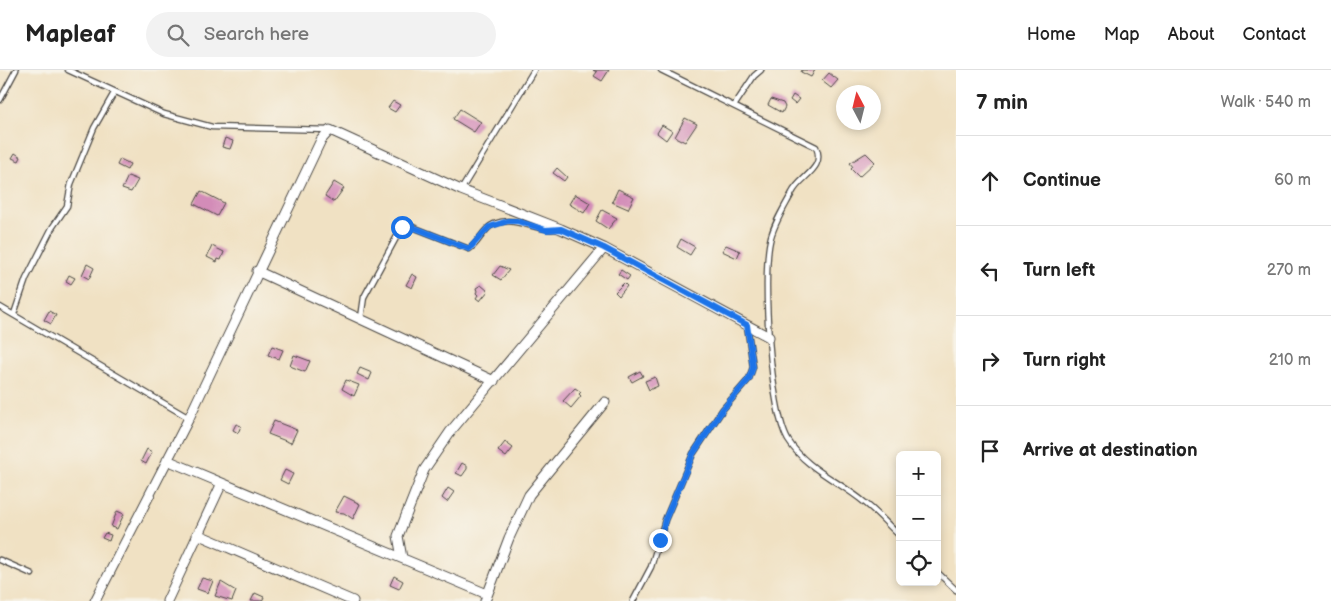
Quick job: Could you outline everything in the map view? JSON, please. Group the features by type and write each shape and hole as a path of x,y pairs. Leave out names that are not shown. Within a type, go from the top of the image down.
{"street":[{"path":"95,601 188,418 321,140 330,130 461,190 604,248 769,337"},
{"path":"402,558 398,536 424,470 450,432 604,248"},
{"path":"257,271 494,381"},
{"path":"167,460 402,558 486,597 509,538 529,495 605,402"},
{"path":"166,601 222,483"},
{"path":"197,534 353,601"}],"lane":[{"path":"0,98 16,70"},
{"path":"68,70 164,114 212,126 330,130"},
{"path":"461,190 534,70"},
{"path":"661,70 816,147 819,154 817,166 794,188 770,240 767,272 769,337 777,405 788,440 815,470 863,501 896,532"},
{"path":"734,106 754,76 761,70"},
{"path":"14,314 26,279 52,228 67,206 71,184 94,128 114,92"},
{"path":"361,318 364,297 402,227 410,226 469,249 489,227 508,221 517,221 546,230 561,229"},
{"path":"0,307 188,418"},
{"path":"632,601 651,567 665,520 693,454 723,409 749,379 753,367 747,325"},
{"path":"0,560 32,574"},
{"path":"941,576 956,590"}],"building":[{"path":"593,70 609,70 602,81 594,76 597,72"},
{"path":"802,70 815,70 811,77 801,72"},
{"path":"829,73 838,80 831,88 822,81"},
{"path":"793,95 799,99 795,104 790,100"},
{"path":"771,99 783,103 785,107 782,113 768,105"},
{"path":"393,101 400,105 395,112 388,108"},
{"path":"460,109 481,122 474,132 453,119"},
{"path":"685,118 697,124 685,142 675,137"},
{"path":"662,125 672,131 666,140 657,133"},
{"path":"225,138 233,141 230,149 222,147"},
{"path":"15,153 21,157 19,161 12,158"},
{"path":"866,153 875,162 859,177 851,169 853,167 850,163"},
{"path":"120,159 130,164 127,170 117,165"},
{"path":"557,168 567,177 564,181 553,173"},
{"path":"128,176 138,180 131,192 122,189"},
{"path":"334,182 344,188 334,202 325,196"},
{"path":"618,189 634,197 628,209 612,202"},
{"path":"201,191 224,203 217,216 194,204"},
{"path":"575,194 590,203 584,213 569,204"},
{"path":"602,210 617,218 608,229 596,221"},
{"path":"681,239 695,247 690,255 677,247"},
{"path":"726,245 740,251 737,258 722,251"},
{"path":"212,246 224,252 221,260 218,259 217,262 207,257"},
{"path":"87,264 94,268 89,279 82,275"},
{"path":"500,266 509,270 501,280 493,275"},
{"path":"621,270 630,276 627,280 618,274"},
{"path":"412,274 417,277 412,288 406,285"},
{"path":"69,275 75,278 71,284 66,281"},
{"path":"624,283 627,286 619,296 615,292"},
{"path":"481,285 488,291 480,301 476,298 478,295 476,288"},
{"path":"49,311 56,315 51,324 44,320"},
{"path":"272,346 283,350 279,359 268,355"},
{"path":"294,355 310,361 305,372 290,366"},
{"path":"360,368 372,373 369,380 357,374"},
{"path":"640,371 643,376 632,382 629,377"},
{"path":"655,377 658,386 649,390 645,381"},
{"path":"346,380 359,385 354,396 342,389"},
{"path":"575,388 581,392 579,394 581,396 571,408 563,401"},
{"path":"274,421 297,430 291,443 268,434"},
{"path":"236,424 241,426 238,433 233,430"},
{"path":"505,442 513,448 506,457 498,451"},
{"path":"147,449 152,452 146,464 141,461"},
{"path":"462,463 467,466 467,469 462,476 456,473"},
{"path":"285,470 293,474 288,484 280,480"},
{"path":"448,488 454,492 447,502 442,498"},
{"path":"344,496 360,504 353,519 344,513 335,512"},
{"path":"117,511 124,514 117,529 111,527"},
{"path":"105,533 111,535 109,541 102,538"},
{"path":"394,576 403,581 399,589 390,585"},
{"path":"202,578 213,581 208,593 197,589"},
{"path":"221,582 236,591 232,601 215,596"},
{"path":"255,593 264,597 262,601 251,601"}],"route":[{"path":"402,227 410,226 466,249 472,247 489,227 512,220 538,229 561,229 604,248 747,325 753,367 749,379 723,409 693,454 687,472 665,520 660,540"}]}
